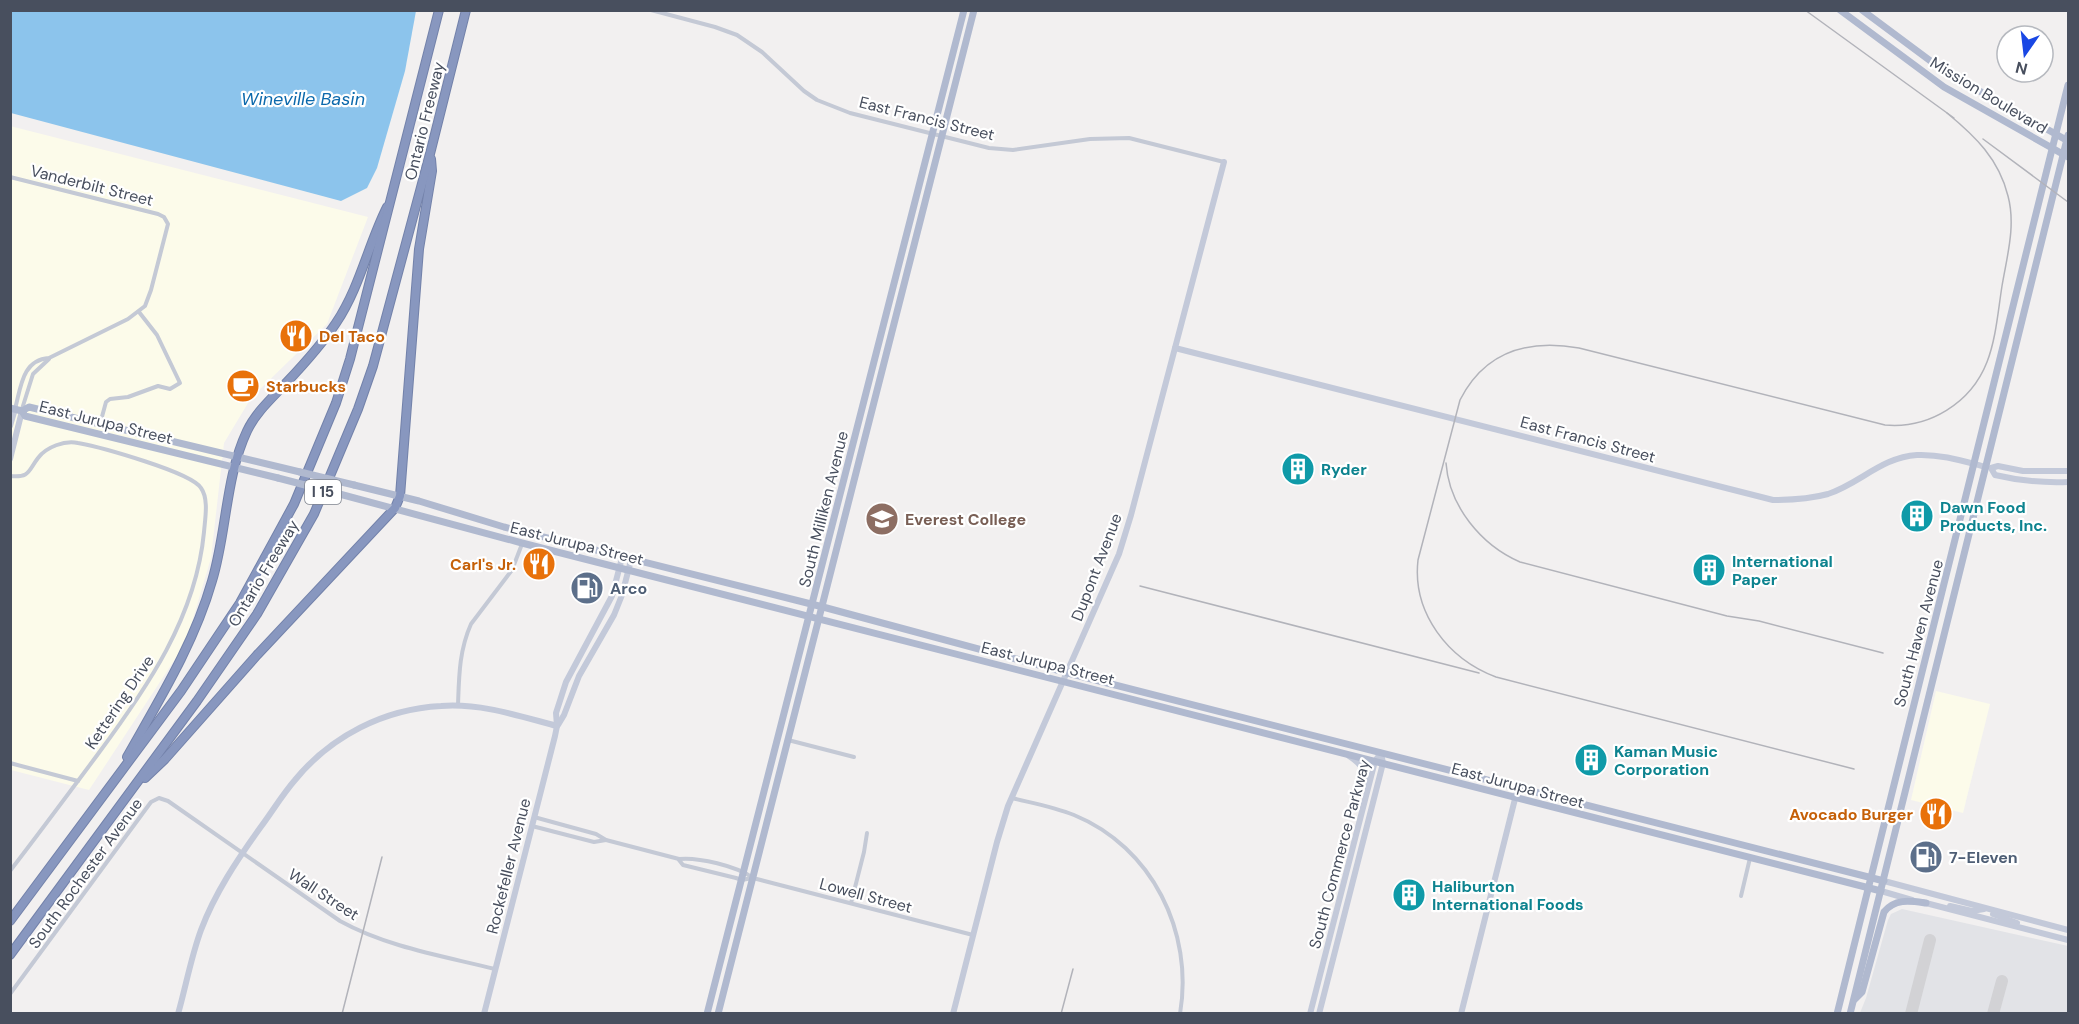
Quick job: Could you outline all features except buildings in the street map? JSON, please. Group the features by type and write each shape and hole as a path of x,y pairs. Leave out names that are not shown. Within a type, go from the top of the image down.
{"highway":[{"name":"Ontario Freeway","path":"10,921 181,691 240,603 294,504 336,403 350,359 439,10"},
{"name":"Ontario Freeway","path":"10,955 129,794 257,614 314,514 358,409 373,366 466,10"},
{"path":"129,794 165,759 257,655 395,508 400,496 419,249 432,171 431,150"},
{"path":"113,782 184,655 200,618 217,564 237,456 256,415 305,362 336,322 354,290 381,218 394,192"}],"main road":[{"name":"South Milliken Avenue","path":"707,1014 964,10"},
{"name":"South Milliken Avenue","path":"718,1014 974,10"},
{"name":"Mission Boulevard","path":"1840,10 1944,87 2066,155"},
{"name":"Mission Boulevard","path":"1863,10 1944,71 2068,139"},
{"name":"South Haven Avenue","path":"1837,1014 2068,85"},
{"name":"South Haven Avenue","path":"1850,1014 2066,155 2068,139"},
{"name":"East Jurupa Street","path":"16,409 27,407 400,496 504,527 622,558 823,607 1068,673 1884,881"},
{"name":"East Jurupa Street","path":"16,409 25,416 71,428 350,496 522,543 1881,891"},
{"path":"1584,816 1594,814 1628,822 1633,822 1636,817"},
{"path":"1655,834 1663,830 1701,839 1712,837"},
{"path":"1853,1001 1863,992 1884,912 1899,902 1926,903"}],"street":[{"name":"East Francis Street","path":"651,10 737,35 762,52 804,91 833,107 942,137 989,148 1013,150 1090,139 1129,138 1224,162"},
{"name":"Dupont Avenue","path":"953,1014 997,842 1012,798 1119,555 1224,162"},
{"name":"Vanderbilt Street","path":"10,177 158,214 167,220 167,229 151,290 139,312"},
{"path":"10,459 16,409 33,374 49,358 139,312 157,335 180,384 170,389 158,386 128,397 110,399 106,402 100,424"},
{"name":"East Francis Street","path":"1174,348 1773,500 1792,500 1829,493 1879,466 1916,455 1948,457 1988,467 1998,466 2023,471 2068,471"},
{"path":"10,426 27,369 38,359 49,358"},
{"name":"Kettering Drive","path":"10,476 19,477 26,474 38,457 45,452 59,445 73,442 129,456 186,477 201,487 205,495 205,523 198,566 185,608 168,649 137,702 10,871"},
{"name":"East Francis Street","path":"1988,467 1995,475 2015,480 2033,483 2068,482"},
{"path":"458,705 460,657 467,632 512,570 522,543"},
{"name":"Rockefeller Avenue","path":"557,726 556,713 566,682 607,606 622,558"},
{"name":"Rockefeller Avenue","path":"484,1014 557,726 564,715 579,676 614,615 631,560"},
{"path":"178,1014 201,931 220,889 242,853 294,780 313,760 366,724 398,713 429,707 458,705 497,710 557,726"},
{"path":"788,740 854,757"},
{"path":"1343,752 1359,763 1365,772 1367,793"},
{"name":"South Commerce Parkway","path":"1319,1014 1381,753"},
{"name":"South Commerce Parkway","path":"1310,1014 1367,793 1379,762"},
{"path":"10,763 78,781"},
{"path":"1461,1014 1518,787"},
{"name":"Wall Street","path":"159,798 168,801 352,928 390,942 495,969"},
{"name":"South Rochester Avenue","path":"10,994 151,802 159,798"},
{"path":"1012,798 1055,809 1092,824 1123,846 1148,873 1168,906 1179,942 1183,980 1180,1014"},
{"name":"Lowell Street","path":"534,817 596,834 606,840 679,859 690,858 744,872 753,878 974,935"},
{"name":"Lowell Street","path":"532,826 594,842 606,840"},
{"path":"851,903 867,833"},
{"path":"1741,896 1750,858"},
{"name":"Lowell Street","path":"679,859 683,865 742,880 753,878"},
{"name":"East Jurupa Street","path":"1884,881 2068,930"},
{"name":"East Jurupa Street","path":"1881,891 2068,940"},
{"path":"1941,907 1950,906 1980,911 1985,909 2031,930"}],"shaded area":[{"path":"10,126 368,217 327,324 251,398 224,443 211,558 189,632 179,653 89,790 11,770"},
{"path":"1936,691 1990,704 1963,813 1911,800"},
{"path":"1902,909 2068,946 2068,1013 1860,1013 1888,920 1891,914"}],"water":[{"name":"Wineville Basin","path":"10,11 416,11 405,71 377,168 367,188 341,201 11,113"}],"taxiway":[{"path":"1911,1014 1930,940"},
{"path":"1993,1014 2002,981"}],"railway":[{"path":"1805,10 1954,118"},
{"path":"1854,769 1496,677 1479,669 1449,646 1427,616 1418,580 1418,560 1460,400 1470,383 1482,370 1510,352 1542,345 1579,348 1885,425 1917,423 1932,418 1959,401 1980,377 1990,353 2008,252 2011,218 2008,196 1999,171 1985,149 1947,113"},
{"path":"1983,139 2068,202"},
{"path":"1446,463 1448,479 1460,509 1480,535 1506,555 1520,562 1727,616 1759,621 1883,653"},
{"path":"1140,586 1479,673"},
{"path":"342,1014 382,857"},
{"path":"1061,1014 1073,969"}],"place":[{"name":"Del Taco","path":"296,336"},
{"name":"Starbucks","path":"243,386"},
{"name":"Ryder","path":"1298,469"},
{"name":"Dawn Food Products, Inc.","path":"1917,516"},
{"name":"Everest College","path":"882,519"},
{"name":"Carl's Jr.","path":"539,564"},
{"name":"International Paper","path":"1709,570"},
{"name":"Arco","path":"587,588"},
{"name":"Kaman Music Corporation","path":"1591,760"},
{"name":"Avocado Burger","path":"1936,814"},
{"name":"7-Eleven","path":"1926,857"},
{"name":"Haliburton International Foods","path":"1409,895"}]}
